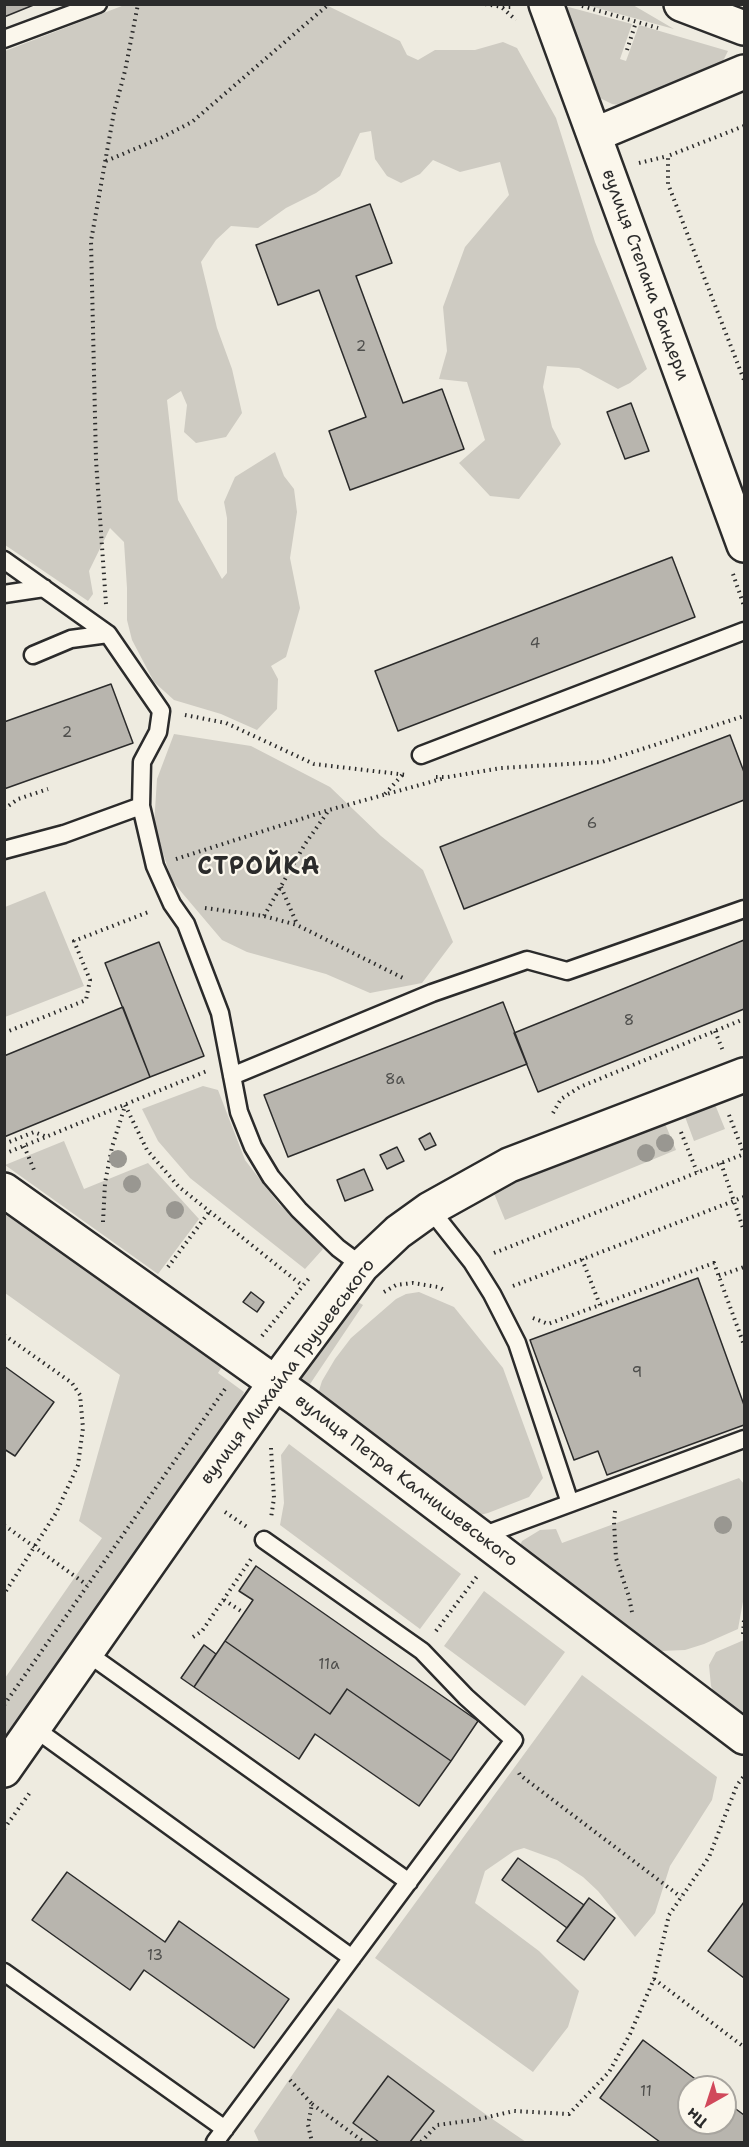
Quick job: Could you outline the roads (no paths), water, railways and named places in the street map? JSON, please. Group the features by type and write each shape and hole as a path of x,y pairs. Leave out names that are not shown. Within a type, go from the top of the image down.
{"street":[{"name":"вулиця Степана Бандери","path":"535,5 594,135 744,545"},
{"path":"674,18 744,28"},
{"path":"594,135 744,72"},
{"name":"вулиця Михайла Грушевського","path":"4,1770 275,1383 363,1266 398,1232 430,1209 509,1165 728,1070"},
{"name":"вулиця Петра Калнишевського","path":"4,1190 275,1383 744,1737"}],"lane":[{"path":"4,39 98,4"},
{"path":"4,561 108,634 161,711 158,732 142,762 141,806 155,866 172,904 186,924 220,1012 239,1112 253,1147 271,1177 338,1248 363,1266"},
{"path":"4,594 44,588"},
{"path":"421,755 744,631"},
{"path":"33,655 71,639 108,634"},
{"path":"4,850 64,834 141,806"},
{"path":"231,1069 432,993 527,960 567,971 744,909"},
{"path":"430,1209 472,1262 492,1294 516,1343 570,1503"},
{"path":"479,1537 744,1439"},
{"path":"215,2142 514,1740 466,1697 422,1651 264,1540"},
{"path":"87,1653 409,1882"},
{"path":"34,1728 352,1958"},
{"path":"4,1972 225,2128"}],"district":[{"name":"СТРОЙКА","path":"259,868"}]}
